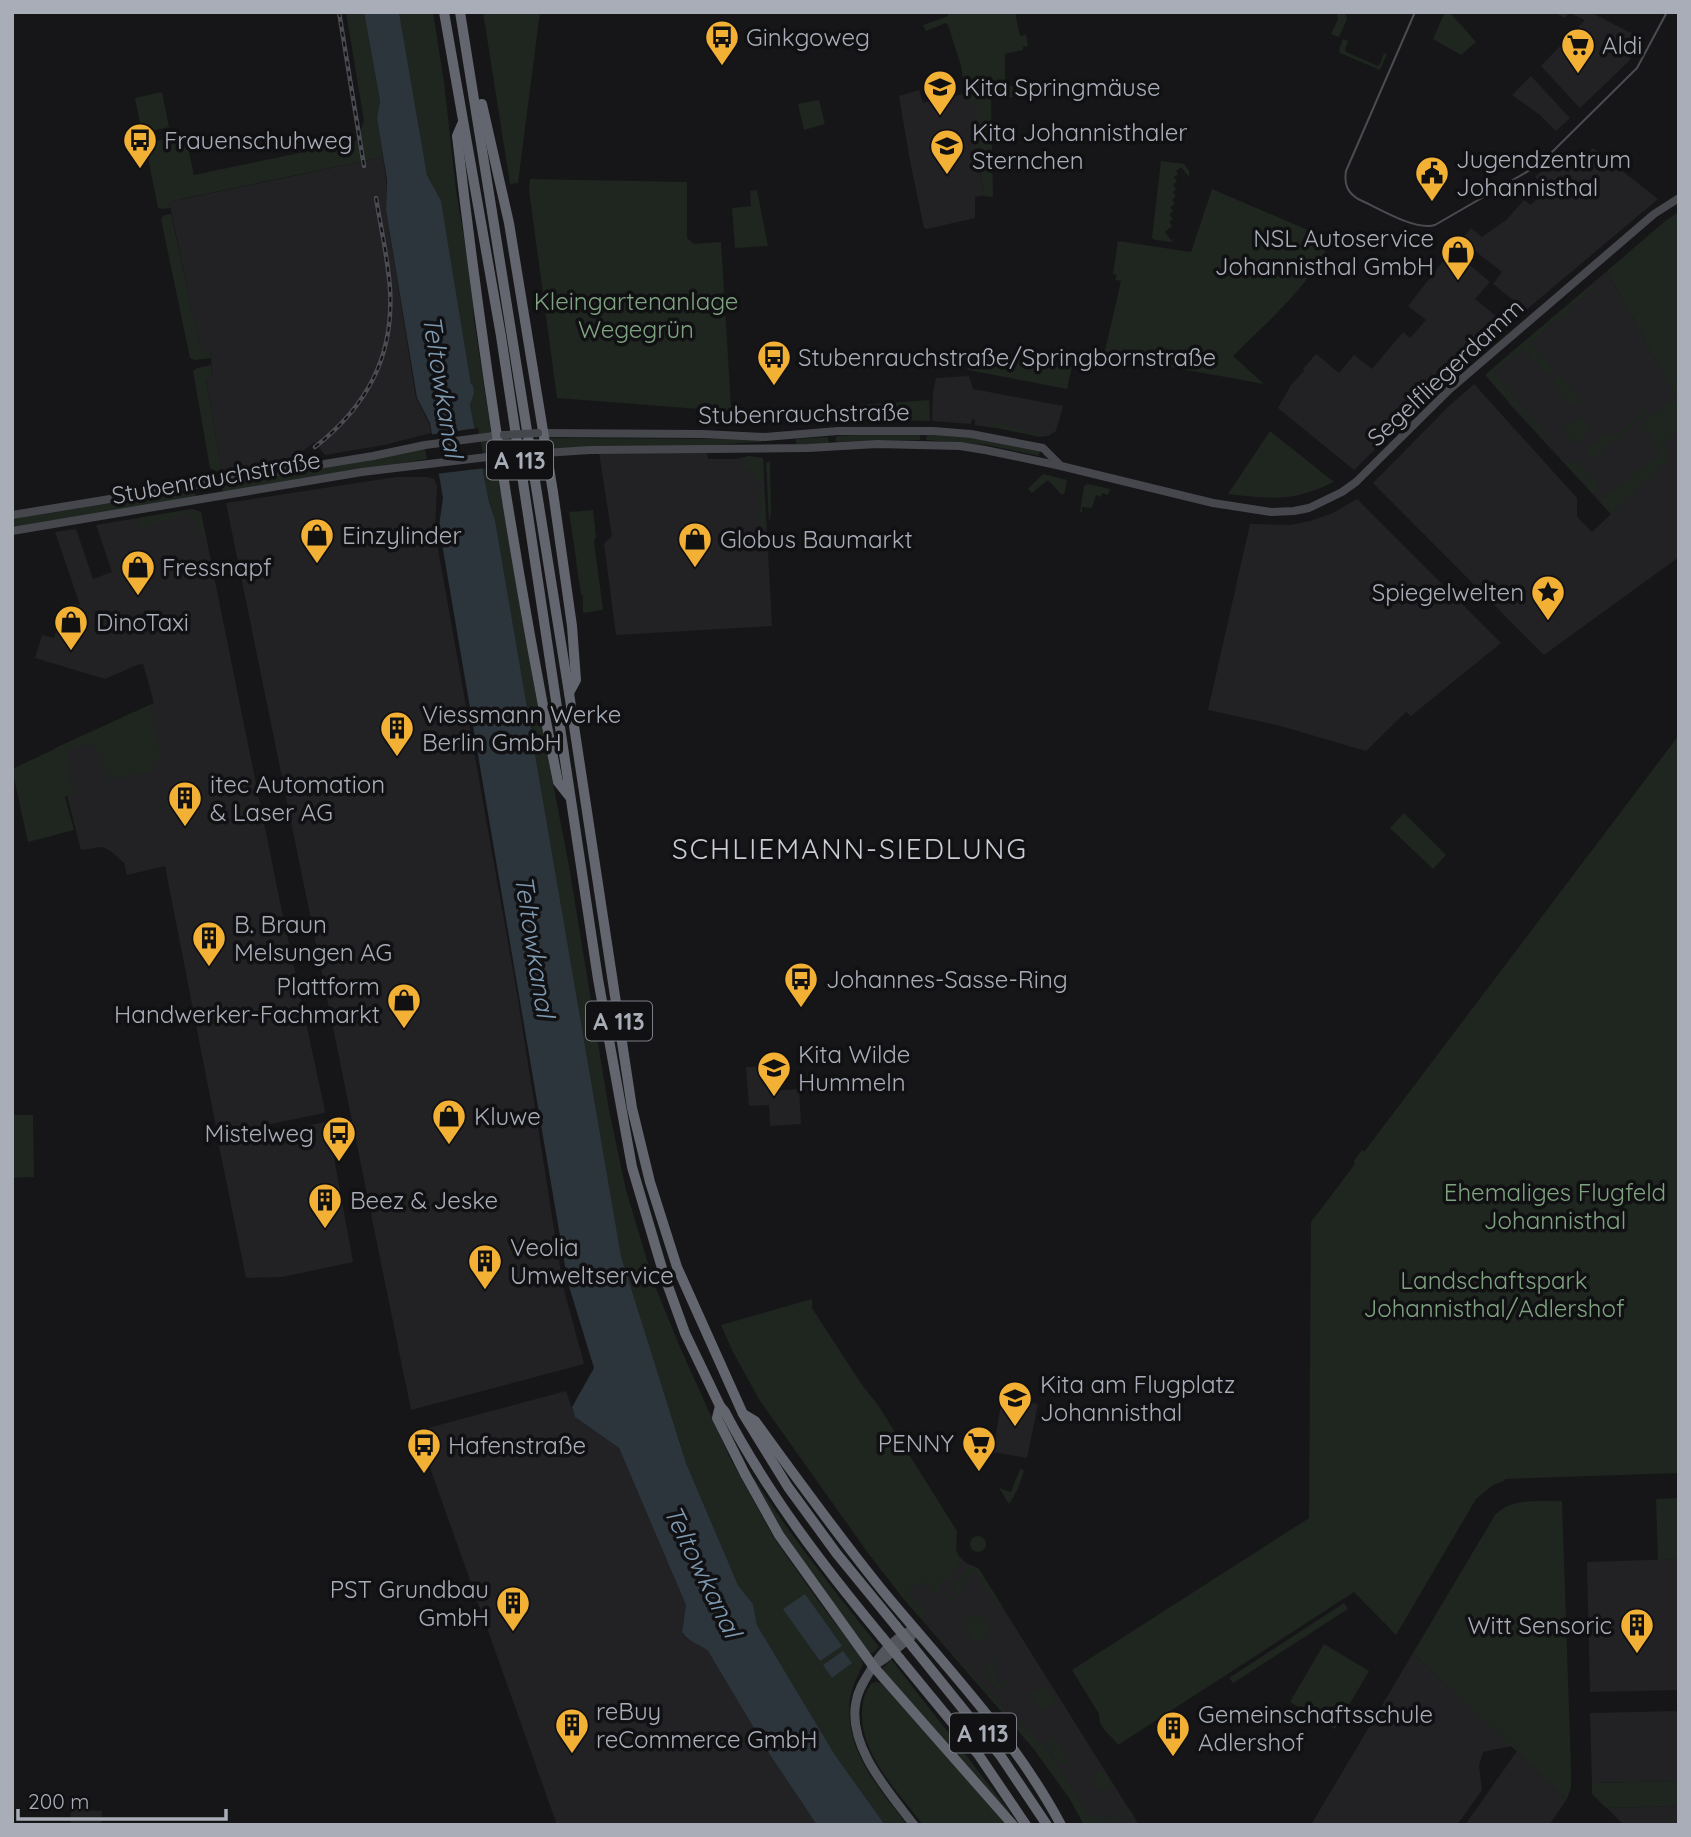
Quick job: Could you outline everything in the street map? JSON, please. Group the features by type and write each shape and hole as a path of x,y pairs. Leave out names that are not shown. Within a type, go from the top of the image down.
{"highway":[{"name":"A 113","path":"444,12 501,336 598,979 632,1167 664,1275 685,1333 720,1406 773,1493 826,1569 978,1754 1026,1825"},
{"name":"A 113","path":"460,12 569,693 632,1108 650,1182 677,1267 743,1414 760,1445 837,1554 1000,1755 1047,1825"},
{"path":"474,93 483,106 504,198 572,626 576,680 569,693"},
{"path":"463,122 457,136 499,455 537,678 558,782 571,800"},
{"path":"720,1406 717,1418 779,1535 873,1665 1013,1825"},
{"path":"743,1414 755,1422 856,1558 1012,1748 1061,1825"}],"main road":[{"name":"Segelfliegerdamm","path":"1213,503 1250,510 1282,512 1309,508 1344,491 1450,388 1654,214 1679,198"},
{"name":"Stubenrauchstraße","path":"12,514 373,456 425,445 540,433 702,433 765,437 838,432 933,431 971,434 1043,448 1061,466"},
{"path":"777,436 777,448"},
{"name":"Stubenrauchstraße","path":"12,531 362,472 499,455 590,450 808,448 877,444 960,446 1061,466 1213,503"},
{"path":"914,1825 881,1781 863,1749 857,1731 856,1703 873,1665 912,1636 915,1629"}],"shaded area":[{"path":"1553,12 1590,12 1641,38 1629,61 1580,108 1541,66 1585,20 1569,13 1565,18"},
{"path":"1531,76 1570,118 1556,131 1540,115 1512,95"},
{"path":"919,90 923,103 967,93 980,98 977,157 984,191 981,195 983,196 975,197 975,218 924,228 899,96"},
{"path":"1593,148 1658,199 1526,310 1493,284 1502,272 1461,240 1471,228 1482,237 1506,220 1524,200 1531,205 1547,188 1535,177 1557,157 1576,169"},
{"path":"383,157 386,210 416,398 429,423 431,433 384,445 325,455 315,442 291,460 222,472 206,379 212,378 210,350 201,352 169,202"},
{"path":"1452,250 1490,282 1475,299 1508,326 1435,389 1354,470 1278,408 1291,385 1316,354 1339,373 1354,355 1372,369 1403,332 1410,338 1426,320 1408,306"},
{"path":"1607,271 1679,402 1679,557 1544,655 1373,483 1474,384 1577,498 1577,517 1592,532 1611,514 1515,410 1486,374"},
{"path":"969,376 973,389 1063,406 1056,431 1048,436 975,425 975,420 972,419 971,424 932,421 936,378"},
{"path":"707,452 708,459 737,459 748,456 763,458 772,626 616,635 604,544 612,536 599,453"},
{"path":"396,477 427,477 434,479 437,486 435,532 516,987 563,1286 584,1364 411,1410 226,503"},
{"path":"1357,499 1501,643 1411,716 1406,712 1366,751 1277,725 1208,710 1250,524 1290,525 1310,521 1333,513"},
{"path":"192,509 201,512 325,1111 261,1126 217,1132 165,866 127,875 124,863 111,851 102,847 81,850 55,748 154,703 143,664 105,679 35,658 42,635 54,638 59,621 67,623 73,604 80,605 55,532 76,529 93,579 112,572 96,525"},
{"name":"Kita Wilde Hummeln","path":"771,1066 773,1091 799,1089 801,1124 770,1126 769,1105 749,1106 746,1067"},
{"path":"326,1122 353,1262 282,1277 246,1278 218,1141"},
{"path":"566,1391 575,1417 619,1448 686,1605 682,1633 708,1651 770,1755 817,1825 557,1825 417,1431"},
{"name":"Kita am Flugplatz Johannisthal","path":"1002,1398 1038,1404 1027,1458 993,1452"},
{"path":"958,1555 966,1563 978,1568 1139,1825 1084,1825 1070,1799 1033,1748 899,1593"},
{"path":"1679,1559 1679,1690 1590,1692 1587,1562"},
{"path":"1413,1653 1512,1746 1483,1752 1479,1766 1482,1790 1457,1825 1311,1825"},
{"path":"1679,1711 1679,1781 1592,1783 1590,1713"},
{"path":"1517,1751 1567,1799 1549,1825 1465,1825"},
{"path":"1679,1806 1679,1825 1624,1825 1607,1808"},
{"path":"71,1809 102,1811 101,1825 70,1825"}],"green space":[{"path":"346,12 364,12 380,101 377,118 383,157 186,198 169,202 170,208 158,208 146,148 150,142 185,135 194,175 356,141 364,121"},
{"path":"399,12 433,12 500,491 504,497 532,674 569,866 609,1110 626,1190 654,1283 730,1458 774,1538 860,1656 863,1664 851,1694 851,1731 856,1748 873,1780 907,1825 885,1825 835,1755 757,1625 753,1604 738,1585 686,1463 621,1256 495,520 470,405 474,393 441,202 427,175"},
{"path":"483,12 540,12 518,183 510,184"},
{"path":"948,12 1015,12 1020,36 1026,35 1028,46 1023,47 1023,50 1005,54 1005,86 1013,86 1013,97 991,98 993,197 980,193 984,190 977,157 977,100 967,101 961,66 948,25 946,23 926,31 923,25 948,16"},
{"path":"1445,12 1452,15 1476,42 1461,55 1433,39"},
{"path":"1345,13 1347,19 1339,37 1331,34 1338,19 1337,14"},
{"path":"1343,39 1348,41 1346,52 1378,66 1384,53 1387,54 1380,70 1340,53"},
{"path":"162,92 169,127 147,132 141,128 135,98"},
{"path":"819,100 825,124 804,130 798,104"},
{"path":"1161,161 1184,164 1189,171 1189,177 1181,167 1174,177 1177,181 1173,185 1176,189 1173,192 1176,196 1172,200 1175,204 1170,207 1173,211 1169,215 1173,219 1169,222 1172,226 1165,232 1171,240 1175,239 1171,242 1152,238"},
{"name":"Kleingartenanlage Wegegrün","path":"530,179 687,182 687,238 694,244 721,242 732,423 698,423 699,409 557,398 529,190"},
{"path":"1212,189 1331,240 1300,287 1233,356 1264,384 1104,355 1121,281 1115,280 1117,275 1113,274 1118,241 1191,252"},
{"path":"757,190 768,246 735,248 732,208 751,206 750,191"},
{"path":"1677,213 1679,429 1661,446 1671,457 1611,514 1600,502 1661,452 1641,424 1676,397 1607,271"},
{"path":"171,214 201,351 210,350 211,358 190,358 161,219 164,215"},
{"path":"1591,285 1602,299 1592,289 1566,311 1569,315 1566,317 1563,314 1531,342 1555,370 1548,376 1523,348 1494,373 1564,460 1580,464 1598,484 1598,489 1593,494 1486,374"},
{"path":"972,360 1073,362 1067,389 968,370 968,363"},
{"path":"211,365 212,379 206,380 222,472 220,473 210,468 193,371"},
{"path":"1560,376 1580,399 1573,406 1552,382"},
{"path":"929,400 930,421 788,418 788,410"},
{"path":"1645,410 1648,412 1593,459 1587,454 1589,448 1608,432 1613,437"},
{"path":"1579,417 1587,426 1588,433 1575,444 1564,428"},
{"path":"993,422 1051,435 1040,437 992,427"},
{"path":"1270,431 1334,482 1294,496 1228,494"},
{"path":"920,434 920,440 835,440 837,436"},
{"path":"927,434 973,438 1040,451 1039,456 988,445 926,440"},
{"path":"828,437 829,443 796,445 796,439"},
{"path":"549,438 762,439 762,442 550,449"},
{"path":"425,448 427,459 223,492 221,484 260,478"},
{"path":"743,458 763,458 766,527 761,524 758,513 762,512 762,502 758,502 761,479 756,479 752,472 744,469"},
{"path":"770,461 771,512 769,523 766,463"},
{"path":"1043,474 1067,480 1065,492 1062,495 1048,480 1032,493 1028,489"},
{"path":"1088,484 1110,489 1108,495 1096,495 1092,508 1082,507 1082,513 1080,512 1084,486"},
{"path":"194,488 196,497 12,527 12,518"},
{"path":"192,509 201,512 205,534 201,534 197,518 192,518 189,513 141,529 138,518"},
{"path":"593,510 603,610 583,613 583,596 569,512"},
{"path":"149,705 161,757 153,762 153,771 107,780 101,754 92,744 68,749 73,793 65,797 74,830 28,842 12,769"},
{"name":"Landschaftspark Johannisthal/Adlershof","path":"1679,735 1679,1473 1505,1479 1476,1499 1396,1635 1354,1592 1118,1745 1103,1728 1099,1714 1072,1670 1309,1518 1311,1222 1355,1164 1354,1161 1362,1150 1364,1152"},
{"path":"1404,813 1446,855 1433,869 1390,828"},
{"path":"12,1115 33,1115 34,1177 12,1178"},
{"path":"812,1299 812,1308 878,1405 957,1531 956,1550 961,1560 949,1582 944,1579 938,1588 942,1591 933,1592 921,1581 907,1592 926,1612 922,1618 1011,1717 1014,1714 1050,1754 1088,1815 1105,1818 1129,1809 1134,1815 1128,1817 1126,1812 1117,1815 1118,1820 1113,1822 1111,1817 1104,1819 1104,1825 1101,1820 1094,1823 1095,1825 1084,1825 1070,1799 1033,1748 902,1597 868,1553 760,1401 721,1325"},
{"path":"1020,1469 1024,1470 1023,1474 1009,1504 999,1488 1011,1492"},
{"path":"754,1478 798,1543 879,1647 873,1653 870,1653 785,1536 752,1480"},
{"path":"1679,1498 1679,1559 1658,1560 1656,1499"},
{"path":"1562,1501 1571,1768 1571,1787 1567,1799 1413,1653 1495,1515 1509,1505 1518,1503"},
{"path":"978,1536 984,1538 984,1550 978,1552 972,1550 970,1544 972,1538"},
{"path":"970,1565 979,1569 1002,1606 999,1607 975,1571 952,1603 947,1599 948,1595 952,1598 958,1589 954,1586"},
{"path":"1344,1603 1348,1609 1233,1683 1229,1678"},
{"path":"976,1614 981,1616 989,1630 989,1636 981,1641 975,1640 964,1628 967,1619"},
{"path":"1324,1644 1369,1671 1335,1729 1290,1702"},
{"path":"891,1659 1010,1812 1009,1813 882,1669"},
{"path":"996,1659 993,1670 996,1679 1000,1684 1009,1684 999,1689 994,1687 983,1673 987,1665"},
{"path":"881,1683 1007,1825 923,1825 880,1768 865,1736 863,1702 870,1685"},
{"path":"1044,1685 1056,1702 1043,1710 1036,1705 1032,1695"},
{"path":"1055,1737 1068,1758 1065,1765 1059,1763 1047,1746"},
{"path":"1103,1771 1112,1784 1102,1791 1093,1778"},
{"path":"1679,1781 1679,1806 1606,1808 1592,1794 1592,1783"}],"water":[{"name":"Teltowkanal","path":"364,12 399,12 427,175 441,201 474,393 470,405 495,520 621,1256 686,1463 738,1585 753,1604 757,1625 835,1755 885,1825 817,1825 770,1755 708,1651 682,1632 686,1605 619,1448 575,1417 572,1407 594,1368 568,1283 439,526 443,498 430,423 417,398 386,210 387,180 377,118 380,101"},
{"path":"805,1594 842,1646 820,1661 783,1609"},
{"path":"843,1651 852,1663 832,1678 823,1665"}],"pier":[{"path":"478,428 486,468 435,474 428,435"}],"tram line":[{"path":"1415,12 1346,171 1345,180 1351,194 1358,199 1406,222 1426,226 1435,225 1546,158 1637,68 1667,12"}],"railway":[{"path":"339,12 364,166"},
{"path":"315,447 349,415 363,397 382,358 390,314 390,289 376,198"}],"place":[{"name":"Ginkgoweg","path":"722,67"},
{"name":"Aldi","path":"1578,75"},
{"name":"Kita Springmäuse","path":"940,117"},
{"name":"Frauenschuhweg","path":"140,170"},
{"name":"Kita Johannisthaler Sternchen","path":"947,176"},
{"name":"Jugendzentrum Johannisthal","path":"1432,203"},
{"name":"NSL Autoservice Johannisthal GmbH","path":"1458,282"},
{"name":"Stubenrauchstraße/Springbornstraße","path":"774,387"},
{"name":"Einzylinder","path":"317,565"},
{"name":"Globus Baumarkt","path":"695,569"},
{"name":"Fressnapf","path":"138,597"},
{"name":"Spiegelwelten","path":"1548,622"},
{"name":"DinoTaxi","path":"71,652"},
{"name":"Viessmann Werke Berlin GmbH","path":"397,758"},
{"name":"itec Automation & Laser AG","path":"185,828"},
{"name":"B. Braun Melsungen AG","path":"209,968"},
{"name":"Johannes-Sasse-Ring","path":"801,1009"},
{"name":"Plattform Handwerker-Fachmarkt","path":"404,1030"},
{"name":"Kita Wilde Hummeln","path":"774,1098"},
{"name":"Kluwe","path":"449,1146"},
{"name":"Mistelweg","path":"339,1163"},
{"name":"Beez & Jeske","path":"325,1230"},
{"name":"Veolia Umweltservice","path":"485,1291"},
{"name":"Kita am Flugplatz Johannisthal","path":"1015,1428"},
{"name":"PENNY","path":"979,1473"},
{"name":"Hafenstraße","path":"424,1475"},
{"name":"PST Grundbau GmbH","path":"513,1633"},
{"name":"Witt Sensoric","path":"1637,1655"},
{"name":"reBuy reCommerce GmbH","path":"572,1755"},
{"name":"Gemeinschaftsschule Adlershof","path":"1173,1758"}],"district":[{"name":"SCHLIEMANN-SIEDLUNG","path":"850,848"}],"park label":[{"name":"Ehemaliges Flugfeld Johannisthal","path":"1555,1206"}]}
